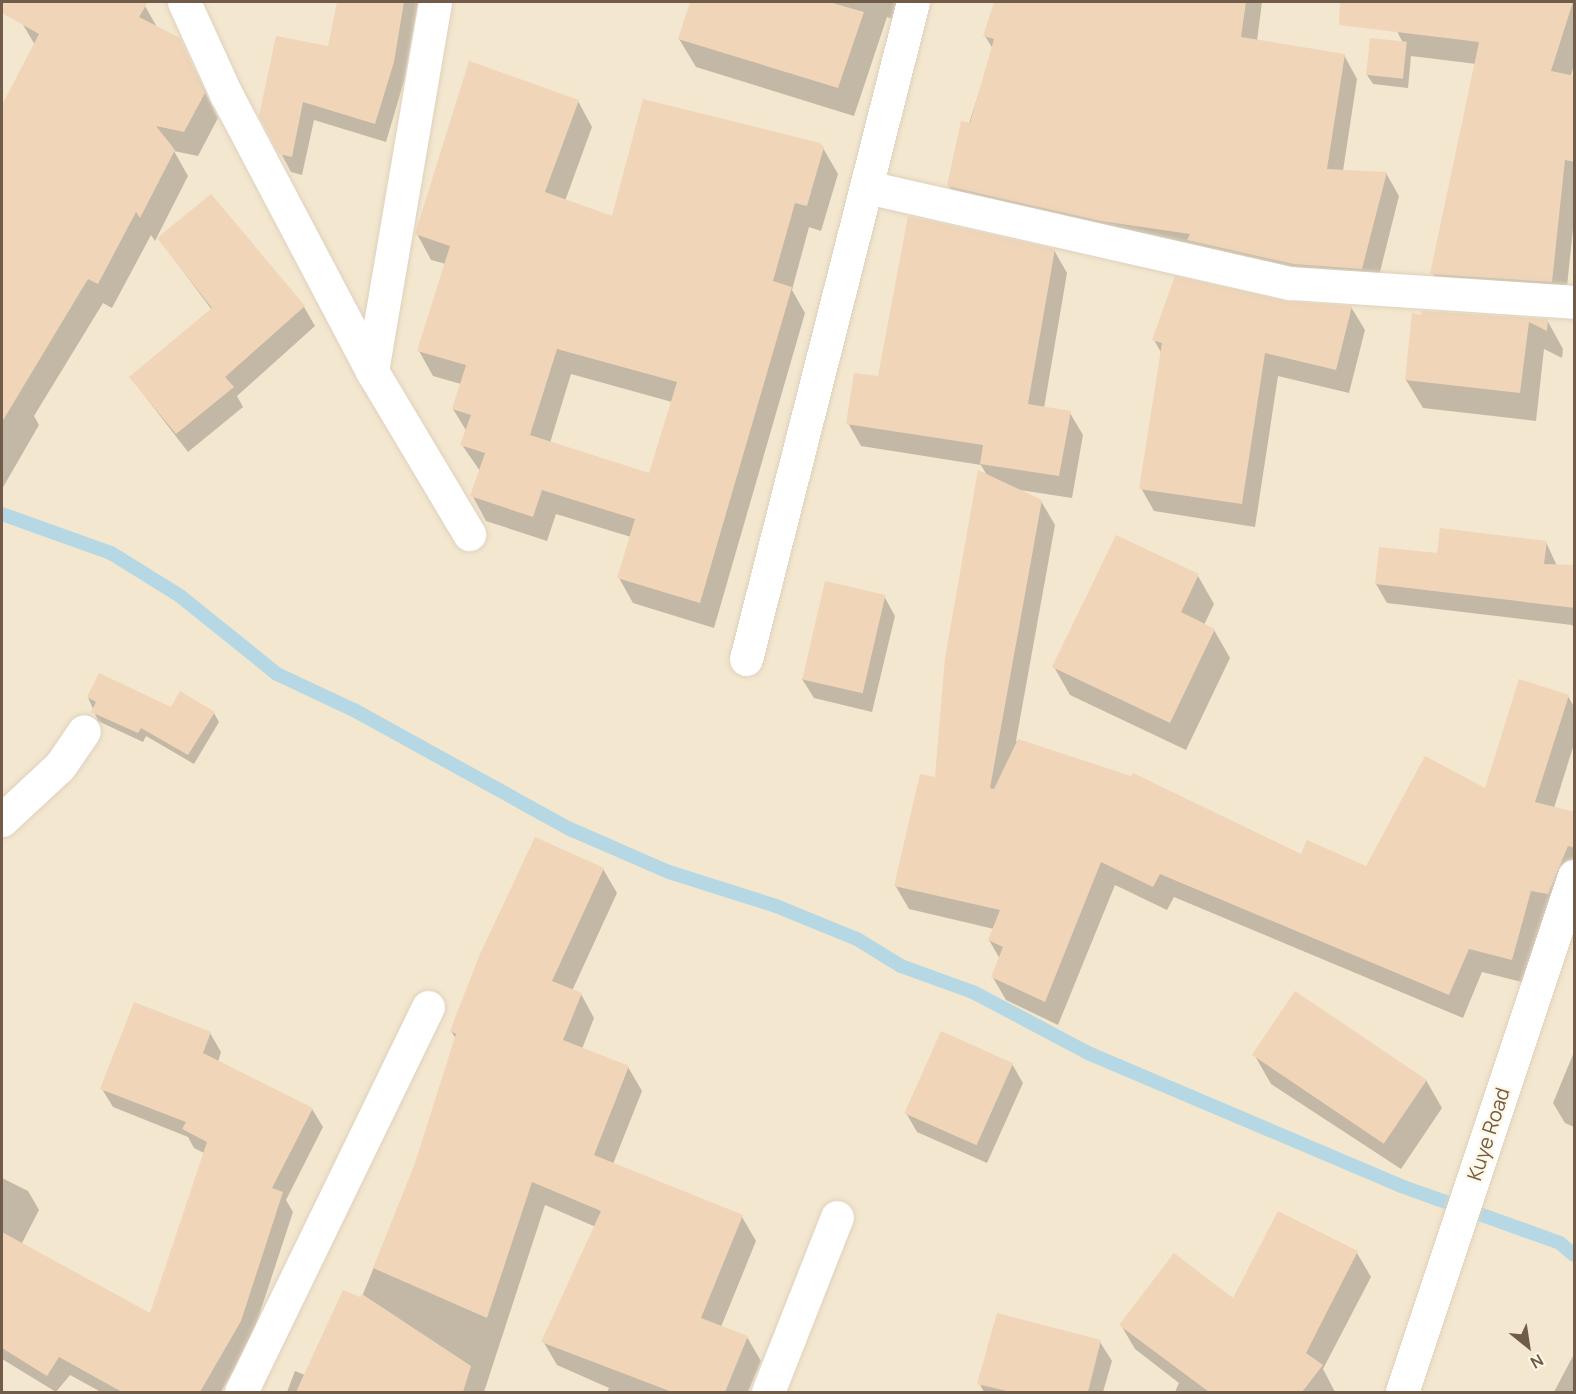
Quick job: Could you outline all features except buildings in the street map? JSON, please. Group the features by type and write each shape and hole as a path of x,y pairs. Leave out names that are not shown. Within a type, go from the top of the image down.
{"street":[{"path":"184,2 226,94 372,371 469,534"},
{"path":"372,371 435,2"},
{"path":"746,659 913,2"},
{"path":"867,187 1290,283 1575,302"},
{"path":"2,820 60,766 84,731"},
{"name":"Kuye Road","path":"1402,1392 1575,876"},
{"path":"242,1392 428,1007"},
{"path":"768,1392 837,1217"}],"shaded area":[{"path":"2,2 1574,2 1574,1392 2,1392"}],"waterway":[{"path":"2,514 111,553 180,596 277,674 354,710 570,829 669,872 776,906 857,939 901,966 973,992 1088,1053 1401,1186 1560,1243 1574,1255"}]}
